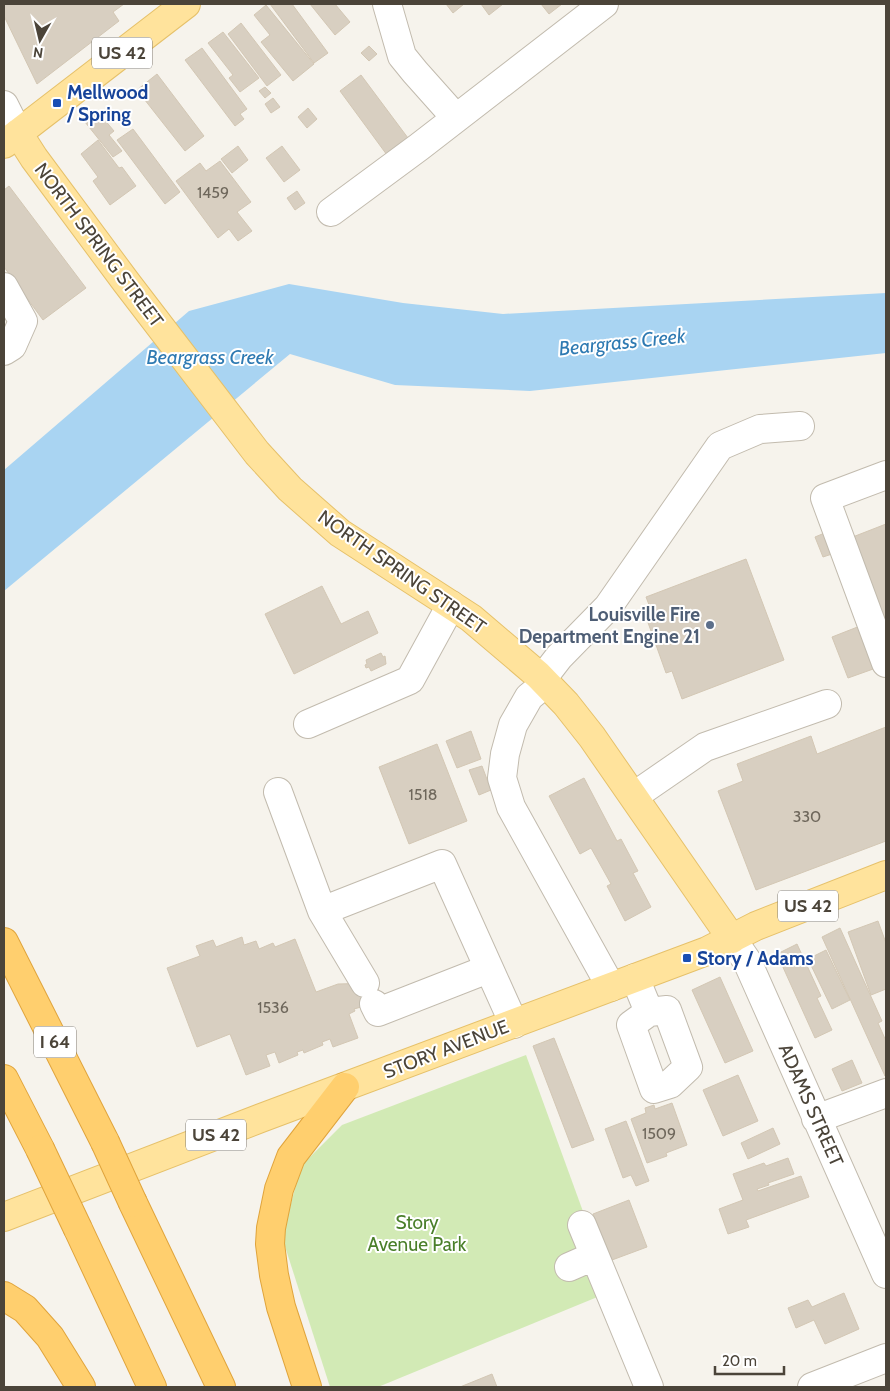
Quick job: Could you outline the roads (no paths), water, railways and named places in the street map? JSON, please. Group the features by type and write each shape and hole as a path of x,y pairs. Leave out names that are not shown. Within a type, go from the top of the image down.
{"highway":[{"name":"I 64","path":"4,942 106,1142 133,1203 222,1387"},
{"path":"4,1080 40,1150 152,1387"},
{"path":"307,1387 281,1307 270,1244 271,1228 279,1188 291,1157 345,1087"},
{"path":"4,1296 25,1309 50,1337 82,1387"}],"main road":[{"name":"US 42","path":"11,138 186,4"},
{"name":"NORTH SPRING STREET","path":"11,138 34,158 236,426 257,453 290,489 340,533 470,618 544,681 566,704 634,796 732,939"},
{"name":"STORY AVENUE","path":"4,1217 708,951 756,926 886,875"}],"street":[{"path":"387,4 402,56 456,118"},
{"path":"331,212 604,4"},
{"name":"NORTH SPRING STREET","path":"4,105 11,138"},
{"path":"4,287 22,321 12,346 4,351"},
{"path":"648,1012 623,982 511,807 502,778 505,754 513,725 529,696 544,681 559,657 608,607 720,446 760,429 800,426"},
{"path":"886,475 825,498 886,663"},
{"path":"308,724 410,680 451,605"},
{"path":"634,796 705,747 827,704"},
{"path":"278,792 322,911 370,994 378,1012 488,969"},
{"path":"322,911 442,864 514,1024"},
{"name":"ADAMS STREET","path":"732,939 747,960 816,1120 886,1274"},
{"path":"816,1120 886,1094"},
{"path":"582,1225 649,1387"},
{"path":"569,1267 594,1256"},
{"path":"812,1387 886,1358"}],"water":[{"name":"Beargrass Creek","path":"289,284 403,303 503,314 886,293 886,353 530,391 395,385 290,354 4,591 4,470 189,311"}],"place":[{"name":"Mellwood / Spring","path":"57,103"},
{"name":"Louisville Fire Department Engine 21","path":"710,625"},
{"name":"Story / Adams","path":"687,958"}],"park label":[{"name":"Story Avenue Park","path":"417,1233"}]}
